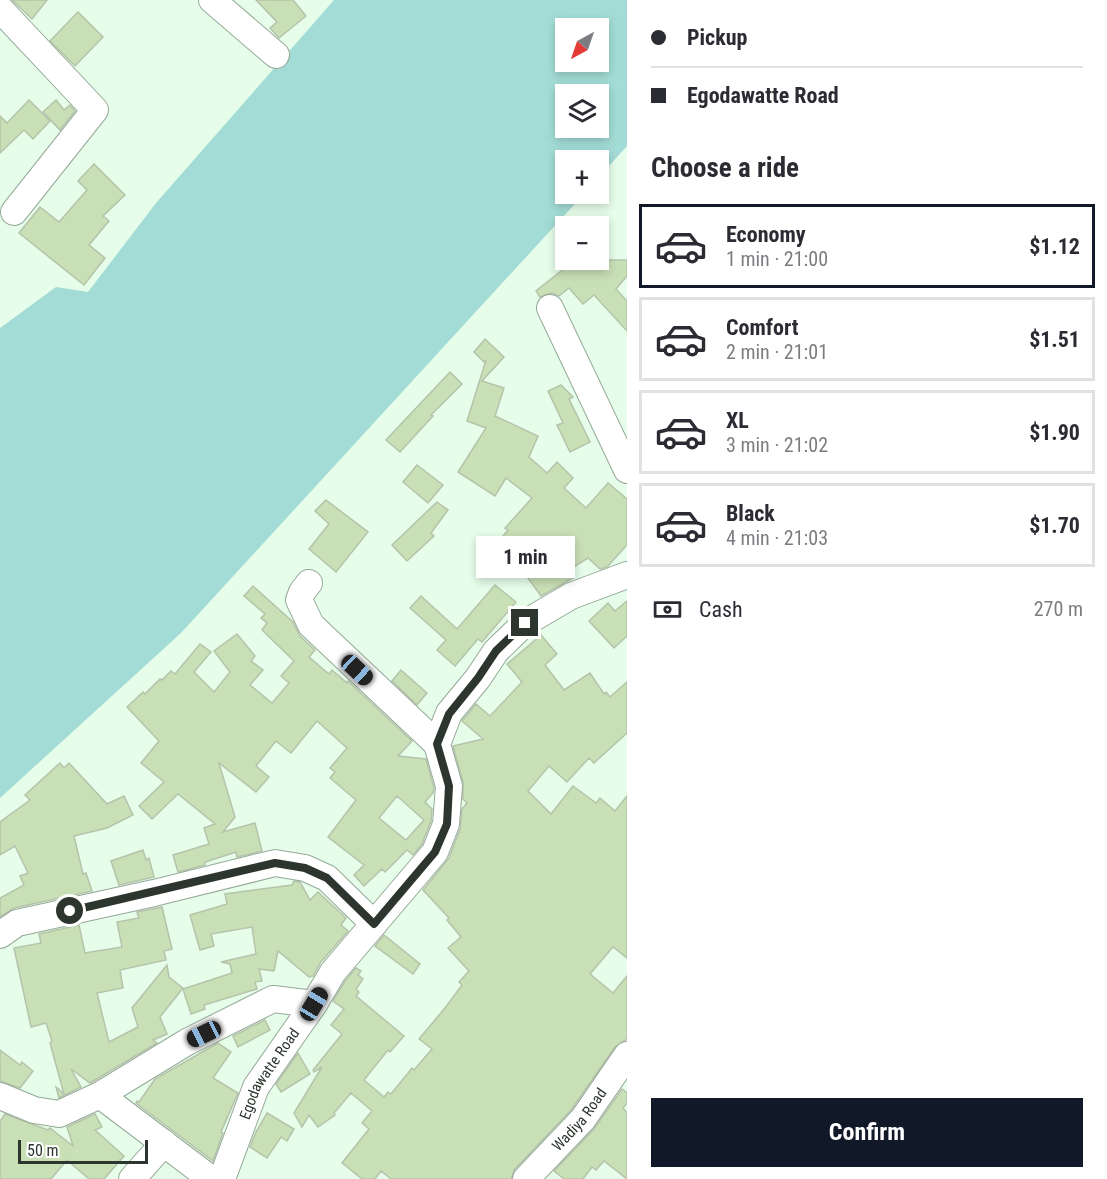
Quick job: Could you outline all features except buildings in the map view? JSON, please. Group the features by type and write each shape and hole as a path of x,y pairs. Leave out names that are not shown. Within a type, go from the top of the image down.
{"street":[{"path":"212,0 276,55"},
{"path":"0,9 95,111 14,212"},
{"path":"550,308 627,470"},
{"path":"309,583 299,600 311,626 437,744 449,714 496,651 525,623 571,596 627,575"},
{"name":"Egodawatte Road","path":"222,1179 256,1087 314,1004 333,972 435,852 447,824 449,786 437,744"},
{"path":"0,935 17,923 154,893 275,863 305,868 327,878 374,924"},
{"path":"0,1096 34,1110 59,1114 100,1095 186,1042 273,999 314,1004"},
{"name":"Wadiya Road","path":"526,1179 583,1119 627,1055"},
{"path":"100,1095 211,1179"},
{"path":"132,1179 164,1143"}],"water":[{"path":"334,0 627,0 627,146 609,166 609,150 555,150 555,204 575,204 564,216 555,216 555,226 181,633 0,798 0,328 56,287 88,292 156,203"}],"route":[{"path":"70,911 275,863 305,868 327,878 374,924 435,852 447,824 449,786 437,744 449,714 496,651 525,623"}]}
